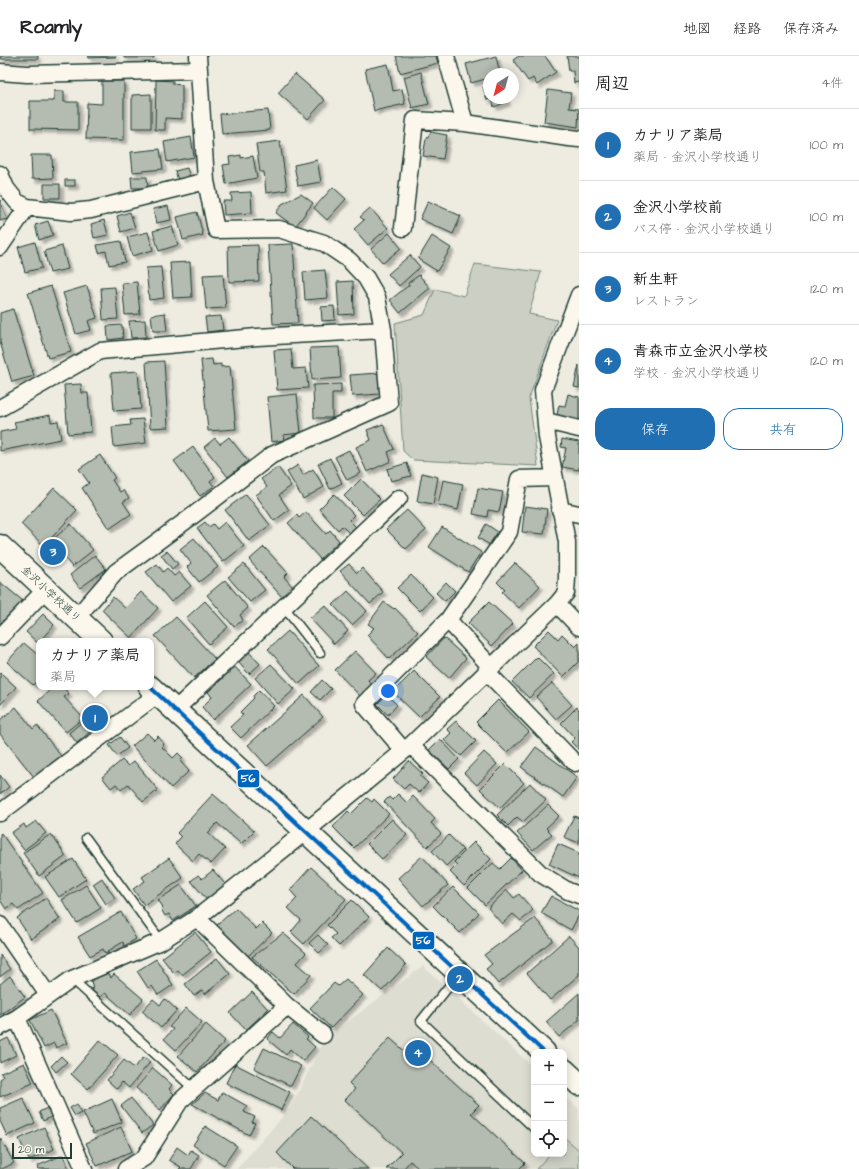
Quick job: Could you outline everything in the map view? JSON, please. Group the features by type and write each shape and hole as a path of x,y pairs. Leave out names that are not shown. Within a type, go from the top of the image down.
{"street":[{"path":"446,56 465,123"},
{"path":"0,72 27,74 199,63 206,181 216,230 279,229 324,243 348,260 366,278 377,297 383,330 389,403 272,455 116,572 76,618"},
{"path":"403,228 415,120 465,123 579,139"},
{"path":"0,174 6,188 17,202 27,207 71,212 92,210 206,181"},
{"path":"0,247 27,207"},
{"path":"0,1027 17,1018 72,978 161,941 197,918 407,748 557,604 566,593 568,578 566,542 554,478 543,390 578,300"},
{"path":"0,408 100,351 257,337 383,330"},
{"path":"546,422 579,429"},
{"path":"554,478 519,480 509,532 448,620 364,704 407,748 541,874 568,891 579,895"},
{"path":"175,710 399,498"},
{"path":"560,510 579,514"},
{"name":"金沢小学校通り","path":"0,546 98,638"},
{"path":"0,638 46,589"},
{"path":"557,604 579,627"},
{"path":"448,620 489,669 575,763"},
{"path":"0,814 154,690 305,832 541,1049"},
{"path":"197,918 287,1006 323,1035"},
{"path":"0,925 48,995"},
{"path":"126,1169 144,1158 180,1101 287,1006"},
{"path":"17,1018 84,1169"},
{"path":"567,1073 579,1084"}],"lane":[{"path":"284,607 320,652"},
{"path":"86,838 161,941"},
{"path":"459,974 420,1021 531,1125"},
{"path":"72,978 194,1089"}],"shaded area":[{"path":"475,264 541,272 529,314 557,320 529,398 538,466 413,460 403,451 395,323 424,315 435,289 464,296"},
{"path":"423,966 531,1065 531,1157 567,1157 567,1099 579,1109 579,1169 237,1169 291,1107 324,1039"},
{"path":"567,1140 579,1150 579,1169 536,1169 547,1157 567,1157"}],"building":[{"path":"0,56 38,56 38,59 1,59"},
{"path":"88,56 116,56 116,57 88,58"},
{"path":"124,56 154,56 154,58 124,58"},
{"path":"396,56 436,56 438,63 400,73"},
{"path":"496,56 499,68 483,68 483,80 471,83 466,64"},
{"path":"519,56 545,56 556,72 537,85 533,78 528,81 513,60"},
{"path":"567,56 579,56 579,82 574,83 573,71 569,71"},
{"path":"388,64 393,91 402,89 405,104 374,111 365,69"},
{"path":"421,72 429,104 412,108 404,77"},
{"path":"295,74 325,100 308,119 278,93"},
{"path":"156,80 173,81 173,84 182,85 182,119 165,118 165,130 155,130"},
{"path":"102,81 124,81 124,140 86,139 87,103 102,104"},
{"path":"548,90 571,93 569,108 579,109 578,127 544,122"},
{"path":"54,91 64,91 64,102 78,102 78,130 30,129 30,101 54,101"},
{"path":"151,94 151,128 132,128 132,95"},
{"path":"493,104 502,104 494,107"},
{"path":"268,110 270,130 222,134 220,114"},
{"path":"431,132 447,135 443,159 423,156 426,139"},
{"path":"191,137 194,157 167,162 164,142"},
{"path":"280,141 287,190 266,193 264,172 260,172 256,144"},
{"path":"160,149 163,169 133,172 131,152"},
{"path":"31,155 52,155 53,178 32,179"},
{"path":"241,155 241,158 253,156 257,178 226,184 223,165 230,164 229,157"},
{"path":"317,160 321,182 298,186 294,165"},
{"path":"187,168 190,177 178,180 175,171"},
{"path":"131,177 147,177 148,188 132,188"},
{"path":"65,180 75,180 75,186 65,186"},
{"path":"44,184 60,184 60,198 44,198"},
{"path":"333,187 346,199 327,220 314,208"},
{"path":"251,192 252,213 224,215 223,201 232,201 231,193"},
{"path":"301,194 313,203 295,227 276,213 282,204"},
{"path":"0,200 7,219 0,221"},
{"path":"428,201 461,216 453,234 420,219"},
{"path":"168,206 171,220 156,223 153,209"},
{"path":"370,208 388,228 368,245 354,229 364,220 360,217"},
{"path":"130,212 135,228 121,232 117,216"},
{"path":"197,212 203,235 183,240 177,217"},
{"path":"104,220 108,235 94,238 91,224"},
{"path":"48,221 53,235 39,240 35,225"},
{"path":"172,226 178,245 159,251 153,231"},
{"path":"148,232 153,250 132,256 127,237"},
{"path":"389,233 401,248 383,263 371,249"},
{"path":"432,236 451,248 437,271 418,259"},
{"path":"121,241 125,262 109,265 106,251 99,253 97,245"},
{"path":"35,242 42,268 25,272 18,247"},
{"path":"293,244 298,323 273,324 268,245"},
{"path":"258,245 259,281 229,282 228,246"},
{"path":"62,246 68,269 50,273 44,251"},
{"path":"410,255 420,267 399,286 388,274"},
{"path":"190,262 192,297 173,298 170,263"},
{"path":"161,267 164,298 149,300 146,268"},
{"path":"325,270 328,298 305,300 303,272"},
{"path":"223,274 226,308 206,309 203,275"},
{"path":"419,275 430,288 400,313 390,300"},
{"path":"353,281 354,314 339,315 337,282"},
{"path":"137,282 140,314 125,315 122,283"},
{"path":"51,286 71,352 48,358 28,293"},
{"path":"87,286 97,318 88,321 91,330 76,334 63,293"},
{"path":"115,287 118,319 103,320 101,288"},
{"path":"334,306 335,320 322,321 321,307"},
{"path":"13,309 34,376 12,382 0,342 0,313"},
{"path":"165,313 167,331 153,331 151,315"},
{"path":"221,316 223,330 207,332 205,317"},
{"path":"145,320 146,337 131,338 129,321"},
{"path":"122,325 123,338 108,340 107,326"},
{"path":"339,347 341,378 312,380 310,348"},
{"path":"291,349 293,369 306,368 308,388 277,390 274,350"},
{"path":"212,359 213,365 221,364 221,367 230,366 236,429 208,431 201,360"},
{"path":"164,361 168,427 150,428 146,362"},
{"path":"579,365 579,388 574,387"},
{"path":"138,371 141,409 114,411 111,373"},
{"path":"378,373 380,394 352,396 350,375"},
{"path":"81,384 82,393 88,393 91,432 68,434 64,385"},
{"path":"341,384 341,393 332,393 332,418 314,418 313,385"},
{"path":"297,394 301,433 283,435 284,440 271,442 267,397"},
{"path":"568,394 579,397 579,421 557,415 559,405 565,406"},
{"path":"50,415 51,422 58,421 61,439 0,451 0,432 16,429 14,422"},
{"path":"143,419 146,443 114,447 112,427 131,425 130,420"},
{"path":"383,424 394,449 388,452 391,461 367,472 356,447 371,440 367,430"},
{"path":"229,437 248,461 228,477 204,447 215,438 220,444"},
{"path":"562,439 579,442 579,470 562,467 566,448 561,447"},
{"path":"193,447 215,477 210,481 214,486 200,496 174,461"},
{"path":"349,450 361,473 347,480 335,457"},
{"path":"100,455 115,478 112,480 120,492 123,490 129,498 123,502 131,514 109,529 82,488 89,483 79,469"},
{"path":"330,458 342,483 330,489 318,464"},
{"path":"407,463 411,476 391,481 387,469"},
{"path":"298,465 303,475 313,469 324,487 303,499 287,472"},
{"path":"278,467 291,486 279,495 289,510 274,521 256,495 267,487 261,479"},
{"path":"422,473 438,477 433,504 417,501"},
{"path":"361,479 380,499 363,515 344,496"},
{"path":"443,480 463,484 458,510 438,505"},
{"path":"54,488 77,510 44,546 21,524"},
{"path":"478,488 503,492 499,512 488,510 487,517 473,514"},
{"path":"246,494 270,525 249,541 225,510"},
{"path":"334,494 354,515 349,520 356,527 349,533 342,526 338,530 319,509"},
{"path":"525,506 547,509 544,534 522,532"},
{"path":"407,510 426,530 406,549 386,529"},
{"path":"306,512 326,534 330,530 339,541 320,559 288,523 297,515 299,518"},
{"path":"205,522 209,527 213,524 217,529 225,522 244,546 223,562 197,528"},
{"path":"71,524 93,550 72,567 51,541"},
{"path":"486,524 498,532 490,545 478,538"},
{"path":"442,527 481,552 468,572 429,547"},
{"path":"194,538 218,567 199,582 187,567 191,563 180,549"},
{"path":"264,547 288,573 284,577 293,587 282,597 249,560"},
{"path":"167,551 178,564 172,569 161,555"},
{"path":"95,555 106,569 80,588 70,575"},
{"path":"515,563 540,586 519,608 502,592 505,590 497,582"},
{"path":"157,564 163,572 167,568 174,576 179,572 191,586 171,602 146,572"},
{"path":"244,564 265,590 250,602 228,577"},
{"path":"349,564 357,573 362,568 383,592 370,604 340,571"},
{"path":"411,575 433,597 420,611 397,588"},
{"path":"225,580 248,608 240,615 243,620 234,627 207,595"},
{"path":"0,582 23,601 0,627"},
{"path":"446,582 455,591 445,601 436,593"},
{"path":"348,591 367,611 352,625 333,605"},
{"path":"141,592 158,608 131,638 102,610 113,597 125,608"},
{"path":"205,601 228,627 209,644 186,618"},
{"path":"384,602 394,609 395,608 418,632 389,659 367,635 374,628 368,624"},
{"path":"489,602 513,624 492,646 468,623"},
{"path":"325,605 348,631 334,644 310,618"},
{"path":"43,614 54,625 42,638 36,638 36,641 26,632"},
{"path":"176,617 215,659 194,678 155,636"},
{"path":"549,630 558,639 562,634 575,647 579,643 579,661 563,677 533,646"},
{"path":"288,631 319,666 299,684 268,649"},
{"path":"444,638 466,658 449,678 426,657"},
{"path":"24,643 36,653 36,682 33,685 7,662"},
{"path":"355,651 376,673 368,680 372,685 360,696 335,670"},
{"path":"249,652 260,664 249,674 238,662"},
{"path":"537,657 554,674 529,698 512,682"},
{"path":"271,664 295,689 278,704 255,678"},
{"path":"235,667 251,684 213,720 202,707 212,697 208,692"},
{"path":"414,671 440,697 419,717 393,692"},
{"path":"1,673 16,687 0,705 0,674"},
{"path":"322,680 331,689 320,700 311,692"},
{"path":"552,683 572,705 556,719 536,697"},
{"path":"50,690 66,690 69,694 64,697 83,718 66,732 38,701"},
{"path":"259,690 274,706 241,738 230,727 243,715 240,712 254,698 253,696"},
{"path":"386,694 397,705 388,715 377,704"},
{"path":"304,695 323,717 267,766 248,745"},
{"path":"498,700 529,732 507,753 476,722"},
{"path":"16,707 33,729 37,725 61,756 34,777 0,734 0,720"},
{"path":"99,707 107,717 77,743 69,733"},
{"path":"577,707 579,710 579,750 571,742 575,738 561,723"},
{"path":"456,721 476,741 461,756 444,740 451,733 447,729"},
{"path":"147,733 154,740 158,736 164,744 162,747 173,758 178,753 183,758 180,761 189,771 171,788 132,746"},
{"path":"120,737 128,748 117,756 109,745"},
{"path":"440,739 459,759 449,769 429,750"},
{"path":"536,747 577,777 563,797 521,767"},
{"path":"484,752 497,764 477,785 464,773"},
{"path":"122,760 128,766 134,761 158,790 143,802 128,784 121,790 116,784 111,788 102,777"},
{"path":"409,761 423,774 420,776 428,783 419,793 409,784 404,789 393,779"},
{"path":"505,764 524,783 500,808 480,789"},
{"path":"0,775 9,787 0,794"},
{"path":"530,783 546,800 523,822 517,817 508,826 497,815"},
{"path":"213,794 254,831 241,844 217,823 208,833 225,849 211,864 199,854 193,861 175,844 181,837 177,833"},
{"path":"398,794 407,803 413,796 435,819 431,823 441,834 427,847 384,802 389,797 392,800"},
{"path":"367,798 372,802 374,799 389,814 354,848 333,827 348,811 351,814"},
{"path":"548,805 559,816 546,828 552,834 533,850 517,833"},
{"path":"574,816 579,818 579,843 564,837"},
{"path":"392,819 407,835 382,859 367,844"},
{"path":"36,821 46,833 24,850 11,833 24,824 26,828"},
{"path":"1,833 43,893 18,910 13,904 6,909 0,900"},
{"path":"51,834 66,856 39,876 23,853"},
{"path":"449,835 463,850 446,866 432,851"},
{"path":"474,842 491,859 464,886 450,872 457,865 454,862"},
{"path":"558,844 579,853 579,878 549,864"},
{"path":"422,856 448,885 423,906 398,878"},
{"path":"169,858 183,878 144,905 133,889 145,881 142,877"},
{"path":"511,858 522,870 485,905 468,888 493,863 500,869"},
{"path":"73,859 86,879 59,897 45,877"},
{"path":"311,867 346,899 304,944 291,932 301,920 288,908 297,898 290,890"},
{"path":"213,870 226,885 207,900 191,881 198,875 202,879"},
{"path":"102,878 115,898 106,904 93,884"},
{"path":"86,885 101,908 77,923 62,900"},
{"path":"181,885 196,906 173,921 169,914 165,916 161,909 163,907 158,900"},
{"path":"453,887 479,913 460,933 433,906"},
{"path":"507,890 514,898 519,894 533,910 521,921 513,914 502,924 488,908"},
{"path":"551,896 579,911 579,915 571,930 541,913"},
{"path":"46,898 60,919 31,939 17,918"},
{"path":"352,900 369,917 339,946 331,938 336,934 327,925"},
{"path":"236,908 256,929 262,923 272,933 247,957 217,925"},
{"path":"121,912 136,939 124,946 123,942 105,953 103,949 90,956 78,937"},
{"path":"535,918 553,940 498,984 486,969 492,964 484,955"},
{"path":"195,932 211,952 182,975 178,970 174,973 162,958"},
{"path":"283,933 306,953 297,963 311,975 294,994 252,957"},
{"path":"318,935 328,945 319,953 309,943"},
{"path":"569,936 579,947 579,975 550,1000 527,973"},
{"path":"388,948 406,965 382,991 364,975"},
{"path":"0,955 10,969 0,977"},
{"path":"217,958 230,974 205,994 202,990 194,996 185,984"},
{"path":"156,959 173,985 158,995 152,986 148,988 137,971"},
{"path":"108,971 111,978 114,974 143,999 130,1015 105,993 100,997 93,991 91,980"},
{"path":"10,976 25,997 0,1015 0,984"},
{"path":"346,979 363,995 331,1028 310,1008 334,983 338,986"},
{"path":"252,992 268,1009 246,1030 230,1013"},
{"path":"579,993 579,1020 559,1037 546,1022"},
{"path":"153,999 160,1005 165,999 177,1010 161,1028 142,1011"},
{"path":"186,1008 202,1022 176,1050 164,1039 173,1029 169,1027"},
{"path":"51,1010 67,1043 56,1048 54,1043 44,1048 30,1020"},
{"path":"206,1024 225,1041 197,1072 178,1056"},
{"path":"293,1024 308,1037 306,1039 315,1047 303,1061 290,1049 286,1055 267,1039 273,1032 280,1038"},
{"path":"8,1038 16,1055 0,1063 0,1042"},
{"path":"390,1038 414,1060 421,1052 479,1105 471,1113 525,1163 519,1169 419,1169 410,1161 403,1169 386,1169 402,1153 345,1100 355,1089 349,1083"},
{"path":"100,1040 118,1055 88,1089 71,1074"},
{"path":"264,1048 301,1066 291,1086 254,1068"},
{"path":"61,1056 67,1062 56,1072 51,1066"},
{"path":"144,1057 150,1062 129,1088 122,1082 117,1089 107,1080 124,1060 134,1068"},
{"path":"24,1063 33,1083 0,1097 0,1079 3,1077 1,1073"},
{"path":"235,1064 290,1092 281,1110 226,1083"},
{"path":"153,1068 172,1085 169,1089 174,1094 160,1110 136,1088"},
{"path":"222,1092 247,1106 244,1112 255,1117 252,1122 255,1123 249,1135 192,1104 205,1093 218,1100"},
{"path":"23,1098 35,1123 7,1136 0,1121 0,1108"},
{"path":"131,1098 153,1125 142,1133 121,1106"},
{"path":"112,1099 122,1122 93,1134 83,1112"},
{"path":"77,1104 81,1113 75,1116 70,1108"},
{"path":"49,1107 53,1116 43,1121 39,1112"},
{"path":"311,1116 368,1169 293,1169 277,1153"},
{"path":"205,1126 237,1146 224,1165 193,1145"},
{"path":"44,1127 54,1149 29,1160 19,1139"},
{"path":"121,1127 132,1151 97,1166 86,1143"},
{"path":"0,1138 14,1163 2,1169 0,1169"},
{"path":"177,1147 188,1155 191,1150 199,1155 191,1169 179,1169 181,1167 169,1160"},
{"path":"63,1155 69,1169 38,1169 37,1166"}],"transit line":[{"name":"56","path":"153,690 541,1049"}],"place":[{"name":"新生軒","path":"53,552"},
{"name":"カナリア薬局","path":"95,718"},
{"name":"金沢小学校前","path":"460,979"},
{"name":"青森市立金沢小学校","path":"418,1053"}]}
